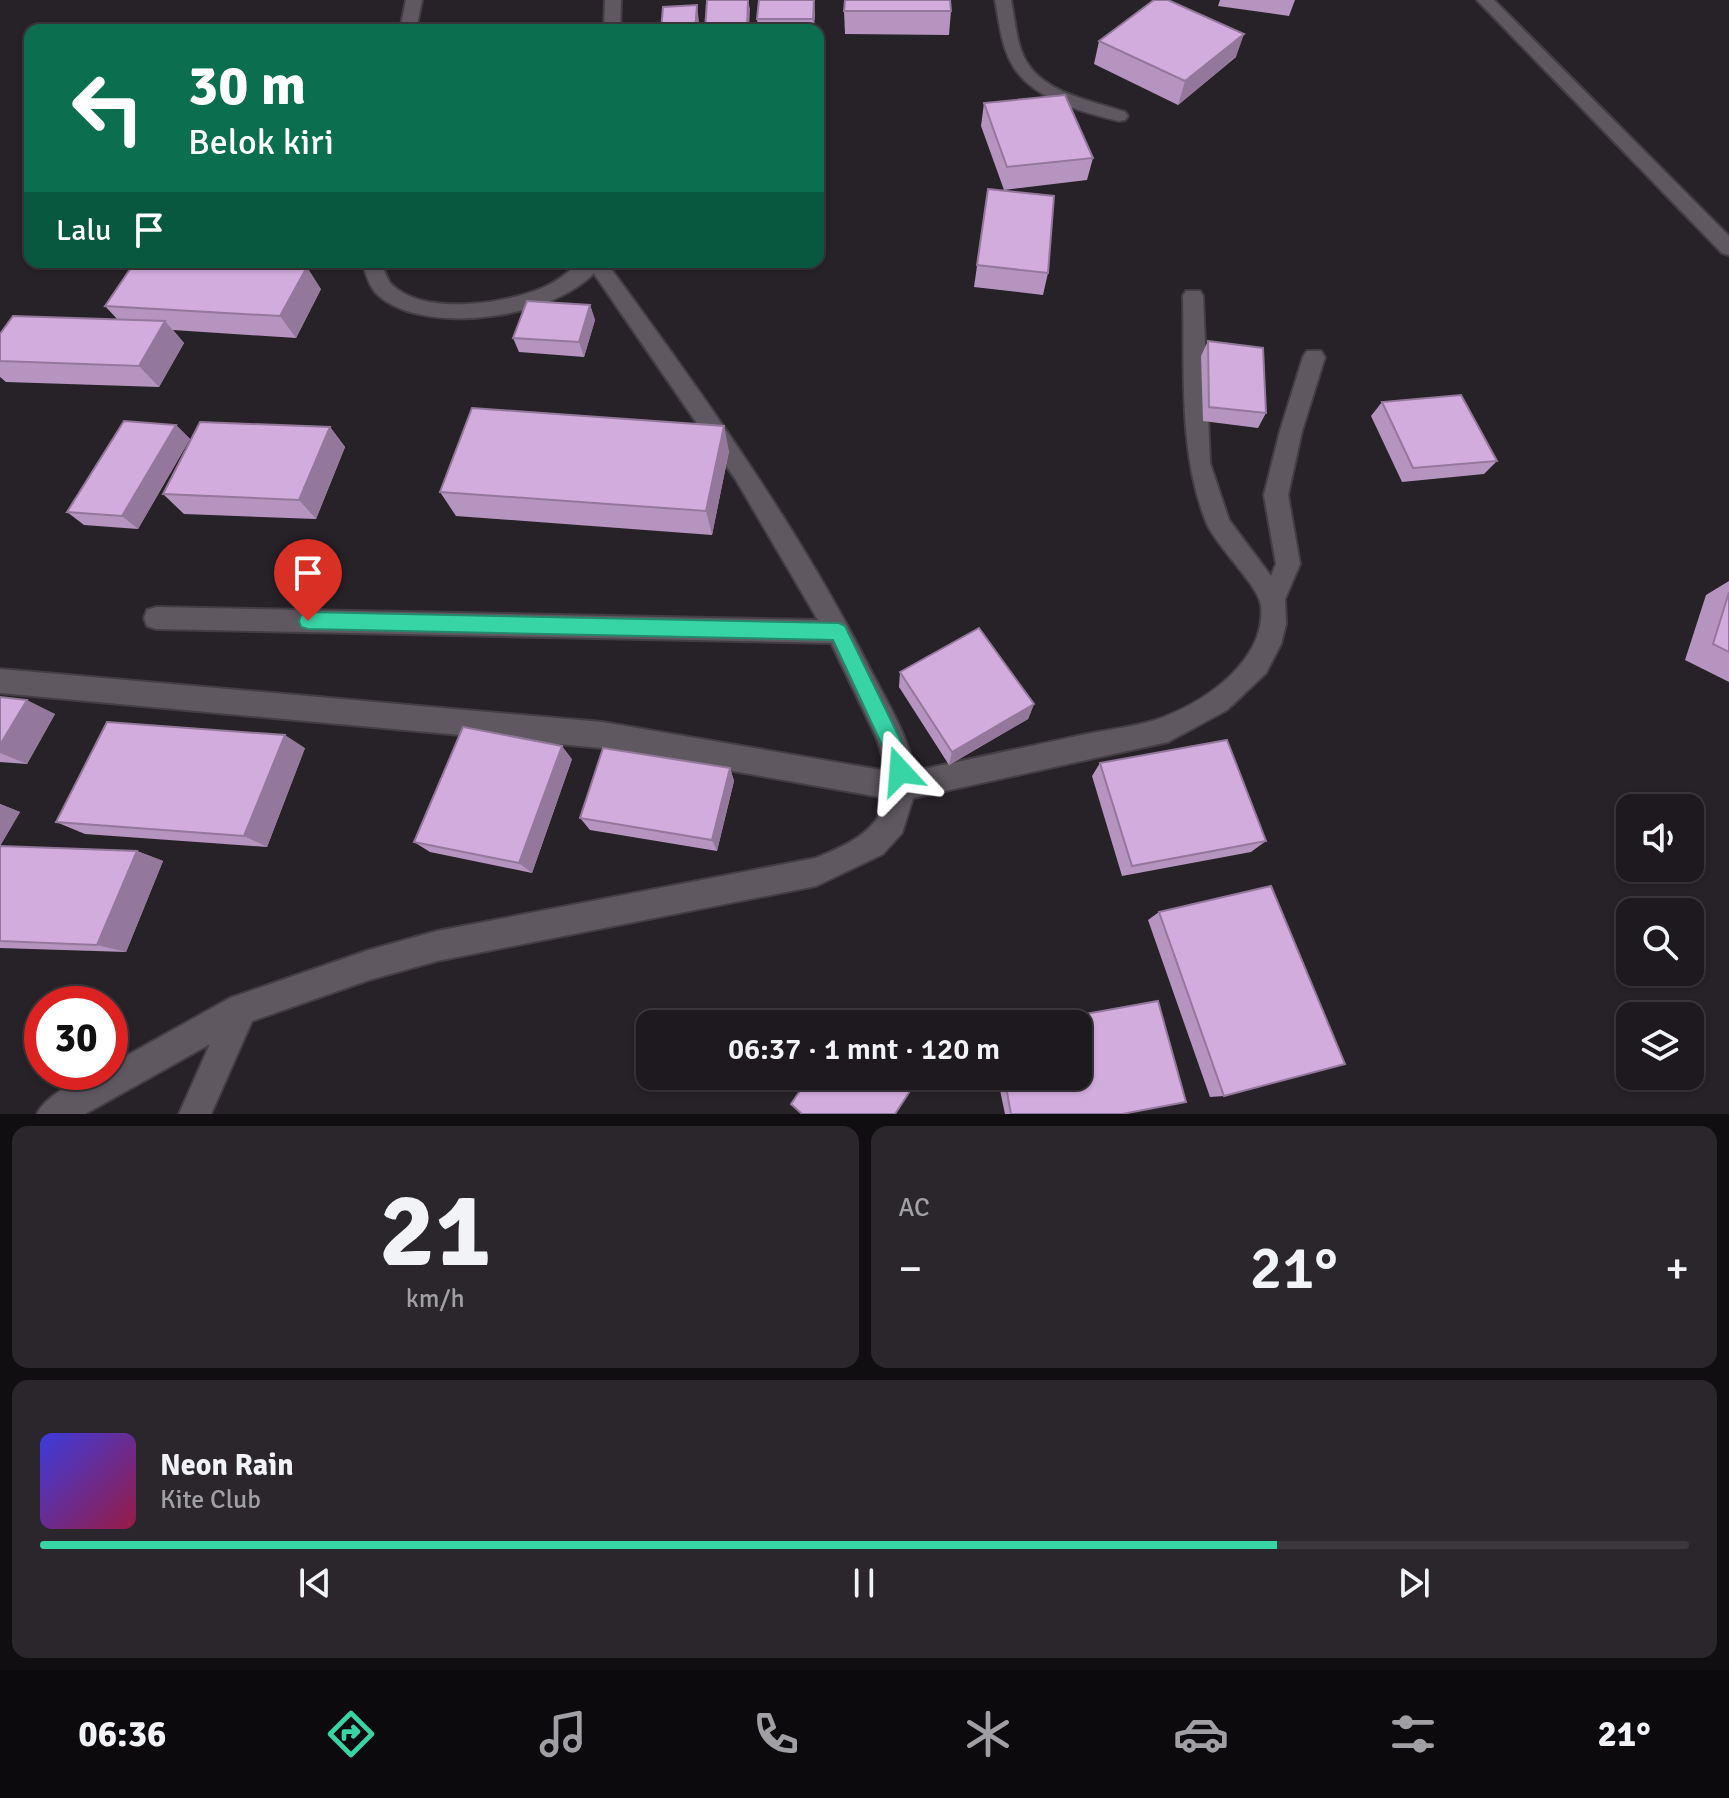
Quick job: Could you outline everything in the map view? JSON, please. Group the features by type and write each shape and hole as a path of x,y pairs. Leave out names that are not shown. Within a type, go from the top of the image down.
{"street":[{"path":"409,24 414,0"},
{"path":"612,24 613,0"},
{"path":"1003,0 1016,58 1028,75 1053,92 1119,116"},
{"path":"1485,0 1729,248"},
{"path":"374,268 382,288 394,296 426,310 447,311 488,309 554,291 586,268"},
{"path":"53,1114 241,1009 437,946 816,872 867,851 897,813 902,787 893,746 839,632 718,433 598,268"},
{"path":"1193,296 1199,463 1219,524 1273,599"},
{"path":"0,681 602,735 902,787 1168,729 1218,701 1257,665 1268,644 1273,624 1273,599 1288,564 1276,495 1291,431 1314,357"},
{"path":"156,618 839,632"},
{"path":"195,1114 241,1009"}],"building":[{"path":"707,0 748,0 747,24 705,24"},
{"path":"759,0 814,0 813,19 757,19"},
{"path":"845,0 950,0 951,11 844,11"},
{"path":"1154,0 1168,0 1244,34 1185,81 1099,41"},
{"path":"697,5 695,24 662,24 663,7"},
{"path":"1065,95 1093,158 1007,167 984,103"},
{"path":"988,189 1054,196 1048,273 977,265"},
{"path":"131,268 306,268 280,316 105,306"},
{"path":"527,301 590,305 579,342 513,338"},
{"path":"13,316 165,321 139,366 0,361 0,334"},
{"path":"1208,341 1263,348 1266,413 1209,407"},
{"path":"1461,395 1497,461 1413,468 1382,402"},
{"path":"472,408 724,426 706,511 440,492"},
{"path":"124,421 176,425 122,516 67,512"},
{"path":"200,422 330,427 299,500 163,494"},
{"path":"1729,592 1729,652 1713,644"},
{"path":"979,628 1034,704 952,752 900,672"},
{"path":"0,697 27,700 0,745"},
{"path":"107,722 285,735 244,836 56,822"},
{"path":"463,727 562,746 519,863 414,842"},
{"path":"1227,740 1266,841 1132,866 1100,763"},
{"path":"603,748 730,768 712,840 580,818"},
{"path":"0,846 137,851 97,945 0,941"},
{"path":"1271,886 1345,1064 1224,1096 1159,912"},
{"path":"1158,1001 1186,1102 1122,1114 1011,1114 1007,1090 1092,1090 1092,1013"},
{"path":"800,1090 911,1090 895,1114 802,1114 791,1104"}],"route":[{"path":"308,621 839,632 893,746 900,771"}]}
